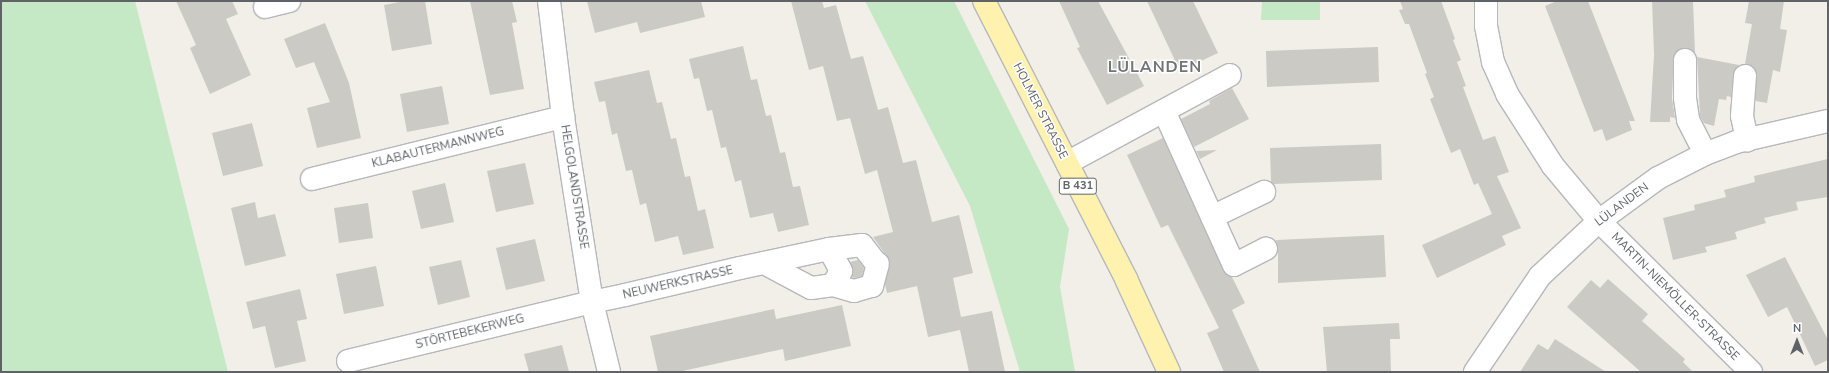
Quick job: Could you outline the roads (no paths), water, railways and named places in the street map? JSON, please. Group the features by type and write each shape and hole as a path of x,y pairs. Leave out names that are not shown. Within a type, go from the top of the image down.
{"main road":[{"name":"HOLMER STRASSE","path":"984,1 1127,281 1169,372"}],"street":[{"path":"265,7 289,1"},
{"name":"HELGOLANDSTRASSE","path":"549,1 563,117 592,302 609,372"},
{"name":"MARTIN-NIEMÖLLER-STRASSE","path":"1486,1 1486,26 1493,62 1507,94 1553,166 1599,222 1751,372"},
{"path":"1685,60 1685,98 1688,120 1705,154"},
{"path":"1067,163 1230,75"},
{"path":"1745,76 1742,116 1747,140"},
{"path":"1164,111 1234,265 1266,249"},
{"name":"KLABAUTERMANNWEG","path":"312,179 563,117"},
{"name":"LÜLANDEN","path":"1475,372 1540,276 1599,222 1658,178 1705,154 1747,140 1828,121"},
{"path":"1212,217 1264,192"},
{"name":"NEUWERKSTRASSE","path":"592,302 829,249 862,245 878,264 872,286 854,291 833,286"},
{"path":"764,263 811,288 833,286 841,270 829,249"},
{"name":"STÖRTEBEKERWEG","path":"348,361 592,302"}],"district":[{"name":"LÜLANDEN","path":"1155,67"}]}
